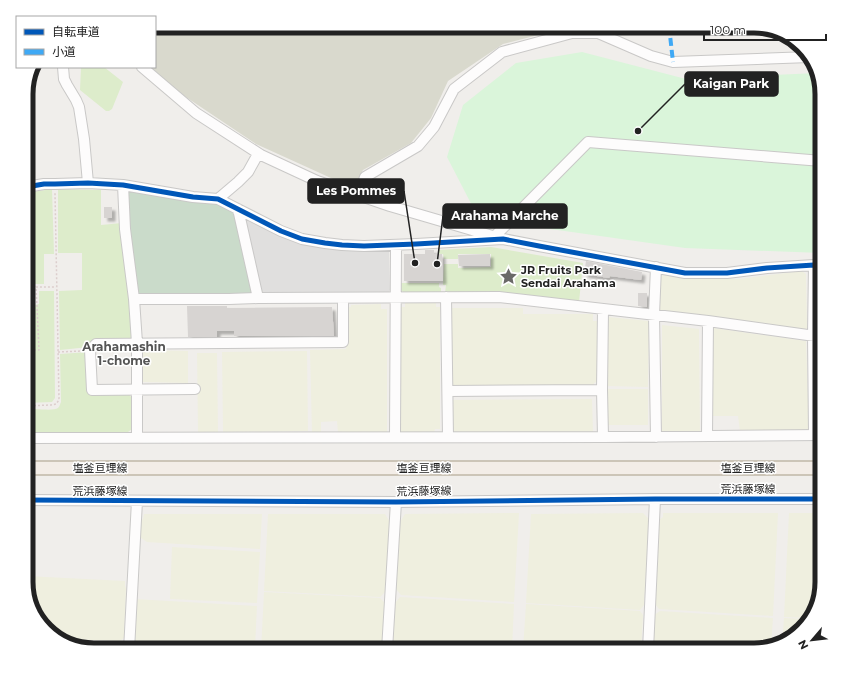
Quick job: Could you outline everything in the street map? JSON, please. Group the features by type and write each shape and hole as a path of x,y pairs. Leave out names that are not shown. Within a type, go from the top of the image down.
{"main road":[{"name":"塩釜亘理線","path":"33,468 815,468"}],"street":[{"path":"359,195 365,177 418,146 434,127 454,89 502,52 572,33 598,33 651,56 673,62 802,57"},
{"path":"63,68 64,79 79,108 84,139 88,183"},
{"path":"143,68 196,113 258,154 317,181 390,206 499,238 685,273 727,273 767,268 815,266"},
{"path":"33,186 44,184 88,183 123,184 218,200 281,231 302,239 342,245 396,245 499,238 588,142 815,160"},
{"path":"218,200 248,172 258,154"},
{"path":"123,184 125,229 134,299 137,343 137,438"},
{"path":"238,209 258,298"},
{"path":"395,437 396,245"},
{"path":"656,267 654,315 656,437"},
{"path":"446,297 448,437"},
{"path":"134,299 499,297 708,321 815,336"},
{"path":"195,389 92,390 90,350 96,344 343,342 343,298"},
{"path":"603,310 603,437"},
{"path":"707,436 708,321"},
{"path":"448,391 602,390"},
{"path":"33,436 137,438 656,437 815,435"},
{"path":"648,643 655,499"},
{"name":"荒浜藤塚線","path":"33,500 396,502 815,499"},
{"path":"129,643 137,501"},
{"path":"387,643 396,502"}],"path":[{"path":"33,406 56,404 59,400 55,188"},
{"path":"33,350 39,350 36,287 56,287"},
{"path":"58,352 87,350"}],"shaded area":[{"path":"156,33 546,33 503,44 448,81 431,118 411,143 363,170 353,188 256,144 168,85 148,68 156,68"},
{"path":"247,218 298,242 385,248 389,252 390,290 388,293 265,294 260,290 244,221"}],"green space":[{"path":"582,52 686,79 812,73 815,94 815,253 685,248 479,219 447,157 463,105 516,63"},
{"path":"81,68 105,68 123,82 112,109 109,111 106,111 80,90"},
{"path":"52,189 54,254 44,254 44,284 34,284 35,305 39,304 39,291 54,291 55,398 52,402 33,403 33,192"},
{"path":"58,189 101,190 101,225 122,223 126,249 132,336 128,341 60,350 59,291 82,290 82,253 58,253"},
{"path":"128,190 213,202 232,211 239,228 255,292 251,297 140,297 136,294 126,193"},
{"path":"491,247 583,263 579,302 445,293 446,285 443,285 444,264 458,264 458,268 491,267 491,254 458,254 458,259 444,259 443,254 438,254 438,250"},
{"path":"802,271 806,274 807,328 804,330 661,312 659,309 659,275 662,274 685,279 739,279"},
{"path":"400,283 439,283 441,293 407,294 401,290"},
{"path":"405,303 436,303 436,307 440,307 440,429 435,429 434,433 399,433 399,307 405,307"},
{"path":"381,304 381,309 387,309 387,433 338,433 337,421 321,422 321,433 312,433 310,350 346,349 346,307 351,307 351,305"},
{"path":"449,308 523,308 523,314 593,314 593,321 597,321 597,382 594,383 594,388 453,388 453,383 450,383"},
{"path":"608,317 649,321 648,387 608,386"},
{"path":"662,325 699,329 700,432 662,432"},
{"path":"713,328 806,341 808,433 740,431 738,416 713,416"},
{"path":"143,350 188,351 188,383 143,382"},
{"path":"307,351 308,431 223,432 222,352"},
{"path":"89,352 89,394 128,393 132,398 132,429 128,432 33,433 33,409 56,409 59,407 61,402 60,354"},
{"path":"197,353 217,353 218,432 198,432"},
{"path":"607,389 648,389 648,425 607,425"},
{"path":"592,399 593,432 452,434 451,400"},
{"path":"519,513 514,602 401,595 396,589 400,522 405,514"},
{"path":"643,513 649,519 644,605 640,610 526,603 531,514"},
{"path":"663,513 778,513 773,616 659,609 655,604 659,520 663,517"},
{"path":"789,513 815,513 814,594 803,618 784,617"},
{"path":"144,514 262,514 260,549 147,542 141,538 140,535 141,520 143,519"},
{"path":"268,514 385,514 390,522 386,591 380,597 264,591"},
{"path":"172,547 260,552 257,603 170,599"},
{"path":"33,576 125,581 124,638 120,641 75,639 60,633 46,619 39,609 35,598"},
{"path":"264,592 380,598 385,603 382,643 261,643"},
{"path":"400,597 514,604 512,643 393,643 395,603"},
{"path":"134,599 257,606 255,643 173,643 132,641"},
{"path":"526,604 640,611 643,615 641,643 523,643"},
{"path":"660,611 773,618 771,641 754,643 652,643 654,615"},
{"path":"784,618 803,619 792,620 791,630 783,636"},
{"path":"80,641 121,643 94,643"}],"building":[{"path":"104,207 112,207 112,218 104,218"},
{"path":"425,250 434,250 434,254 442,254 443,281 404,281 404,254 425,254"},
{"path":"490,254 490,266 459,266 458,255"},
{"path":"586,261 642,272 641,280 610,276 609,278 584,274"},
{"path":"638,293 647,293 647,307 638,306"},
{"path":"187,306 227,306 227,308 332,307 334,336 234,336 234,331 217,331 217,337 188,337"}],"marked path":[{"path":"670,33 673,62"}],"cycle path":[{"path":"33,186 44,184 88,183 123,185 193,197 218,199 281,231 302,239 342,245 364,246 503,239 685,273 727,273 767,268 815,265"},
{"path":"33,500 396,502 815,499"}],"place":[{"name":"Kaigan Park","path":"638,131"},
{"name":"Les Pommes","path":"415,263"},
{"name":"Arahama Marche","path":"437,264"},
{"name":"JR Fruits Park Sendai Arahama","path":"508,276"}],"district":[{"name":"Arahamashin 1-chome","path":"124,354"}]}
